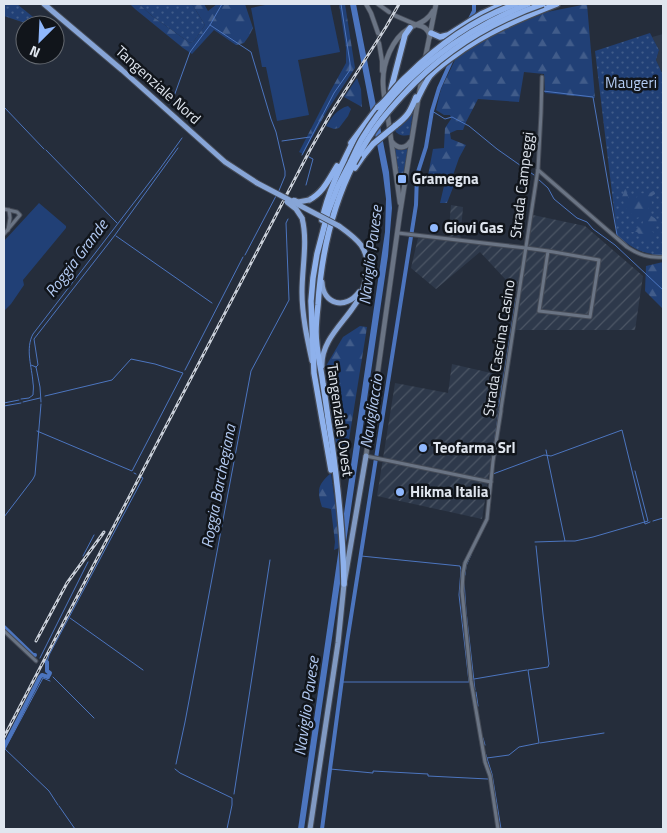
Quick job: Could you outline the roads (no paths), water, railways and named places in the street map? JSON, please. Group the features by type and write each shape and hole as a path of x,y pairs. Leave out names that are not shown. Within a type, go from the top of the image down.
{"highway":[{"name":"Tangenziale Nord","path":"44,4 122,70 225,162 255,182"},
{"path":"429,34 440,37 448,35 481,14 503,4"},
{"path":"378,107 404,78 431,53 473,24 516,4"},
{"name":"Tangenziale Ovest","path":"344,584 343,548 332,444 318,360 316,332 319,284 326,244 338,202 363,138 389,102 418,72 443,51 504,14 528,4"},
{"name":"Tangenziale Ovest","path":"340,519 314,373 311,301 317,254 338,186 372,133 393,105 418,78 447,54 483,30 542,4"},
{"path":"417,100 430,76 465,48 500,28 557,4"},
{"path":"255,182 298,202 315,197 325,186 343,154 391,89 405,36 410,28"},
{"path":"343,190 364,155 373,144 410,112 419,90"},
{"path":"317,254 327,198 335,177 354,140"},
{"path":"255,182 290,204 302,218 304,226 302,292 306,332 314,373"},
{"path":"255,182 339,226 358,241 366,254 368,266 357,301 326,346 322,361 323,383"},
{"path":"326,244 322,283 328,298 336,302 347,302 356,296 364,283"}],"main road":[{"path":"400,213 400,198 383,80 388,57 400,35 430,17 436,4"},
{"path":"310,829 338,643 344,584 368,456 417,100 436,4"},
{"path":"417,25 421,26 429,34"},
{"path":"392,141 402,148 408,146 412,140"}],"street":[{"path":"366,4 378,33"},
{"path":"378,4 389,12"},
{"path":"396,16 417,25"},
{"path":"379,43 383,80"},
{"name":"Strada Campeggi","path":"398,233 526,248 538,169 542,77"},
{"path":"538,169 627,248 644,256 653,258 663,257"},
{"path":"4,209 17,212 20,215 4,234"},
{"path":"8,230 9,210"},
{"path":"526,248 599,260 590,317 539,311 548,252"},
{"name":"Strada Cascina Casino","path":"498,829 490,776 485,762 471,680 462,591 465,563 487,519 500,409 526,248"},
{"path":"368,456 491,482"},
{"path":"4,631 35,660"}],"waterway":[{"name":"Roggia Grande","path":"195,124 198,119 173,99 190,52 210,25 222,4"},
{"name":"Roggia Barchegiana","path":"302,155 334,93 350,70 341,4"},
{"name":"Navigliaccio","path":"469,21 474,11 474,4"},
{"path":"210,25 251,52 276,132 285,171 285,176 278,193"},
{"name":"Navigliaccio","path":"322,829 347,642 416,205 417,175 426,147 432,111 439,88 453,57"},
{"path":"543,91 593,97 617,235 630,247"},
{"path":"4,107 44,149"},
{"path":"432,111 445,119 452,117 469,126 497,149 534,175"},
{"path":"282,141 310,137"},
{"name":"Roggia Grande","path":"21,399 29,398 33,395 29,352 33,334 182,138"},
{"path":"36,367 38,365 34,339 115,235 178,148"},
{"path":"46,150 117,223"},
{"name":"Roggia Barchegiana","path":"306,185 313,159 309,157"},
{"path":"538,179 548,188 554,199 577,218 587,222 593,229 615,245 663,290"},
{"path":"245,255 276,196"},
{"name":"Roggia Barchegiana","path":"176,764 251,371 289,300 286,223 288,219"},
{"path":"116,236 212,303"},
{"path":"652,255 663,255"},
{"path":"185,370 243,257"},
{"path":"499,406 516,298"},
{"path":"37,431 132,471 183,373 131,359 112,380 45,396"},
{"path":"31,365 36,367 41,402"},
{"name":"Roggia Grande","path":"23,402 40,398"},
{"name":"Roggia Grande","path":"4,403 19,400"},
{"name":"Roggia Grande","path":"4,406 21,403"},
{"path":"4,517 35,475 41,404"},
{"path":"494,444 499,411"},
{"path":"493,474 544,455 551,456 622,430 645,524 650,522"},
{"path":"535,542 565,541 546,450"},
{"path":"490,474 491,468"},
{"path":"565,541 593,537 648,521 635,471"},
{"path":"47,662 143,478 141,477"},
{"path":"653,521 663,518"},
{"path":"83,556 94,535"},
{"path":"487,758 509,755 519,747 539,743 528,670 548,667 549,664 536,546"},
{"path":"465,575 466,566 471,555"},
{"path":"342,682 469,682 459,595 460,566 361,556"},
{"path":"234,794 270,560"},
{"path":"40,658 88,562"},
{"path":"464,581 475,690"},
{"path":"70,618 143,670"},
{"name":"Roggia Grande","path":"4,627 35,655"},
{"name":"Roggia Grande","path":"45,661 47,662 49,675"},
{"path":"474,679 527,670"},
{"name":"Roggia Grande","path":"4,747 40,677 42,675 48,677"},
{"path":"53,677 94,718"},
{"name":"Roggia Grande","path":"50,681 43,678 5,749 49,791 58,805"},
{"path":"476,692 478,706"},
{"path":"540,743 604,733"},
{"path":"483,738 485,745"},
{"path":"485,752 492,774 501,829"},
{"name":"Roggia Barchegiana","path":"175,769 232,798 227,829"},
{"path":"330,769 488,779"},
{"path":"59,806 75,829"}],"tunnel":[{"path":"378,33 379,43"}],"railway":[{"path":"4,737 310,150 399,4"},
{"path":"36,641 67,583 104,532"}],"place":[{"name":"Gramegna","path":"402,179"},
{"name":"Giovi Gas","path":"434,228"},
{"name":"Teofarma Srl","path":"423,448"},
{"name":"Hikma Italia","path":"400,492"}],"park label":[{"name":"Maugeri","path":"631,83"}],"water label":[{"name":"Naviglio Pavese","path":"370,255"},
{"name":"Naviglio Pavese","path":"306,706"}]}
